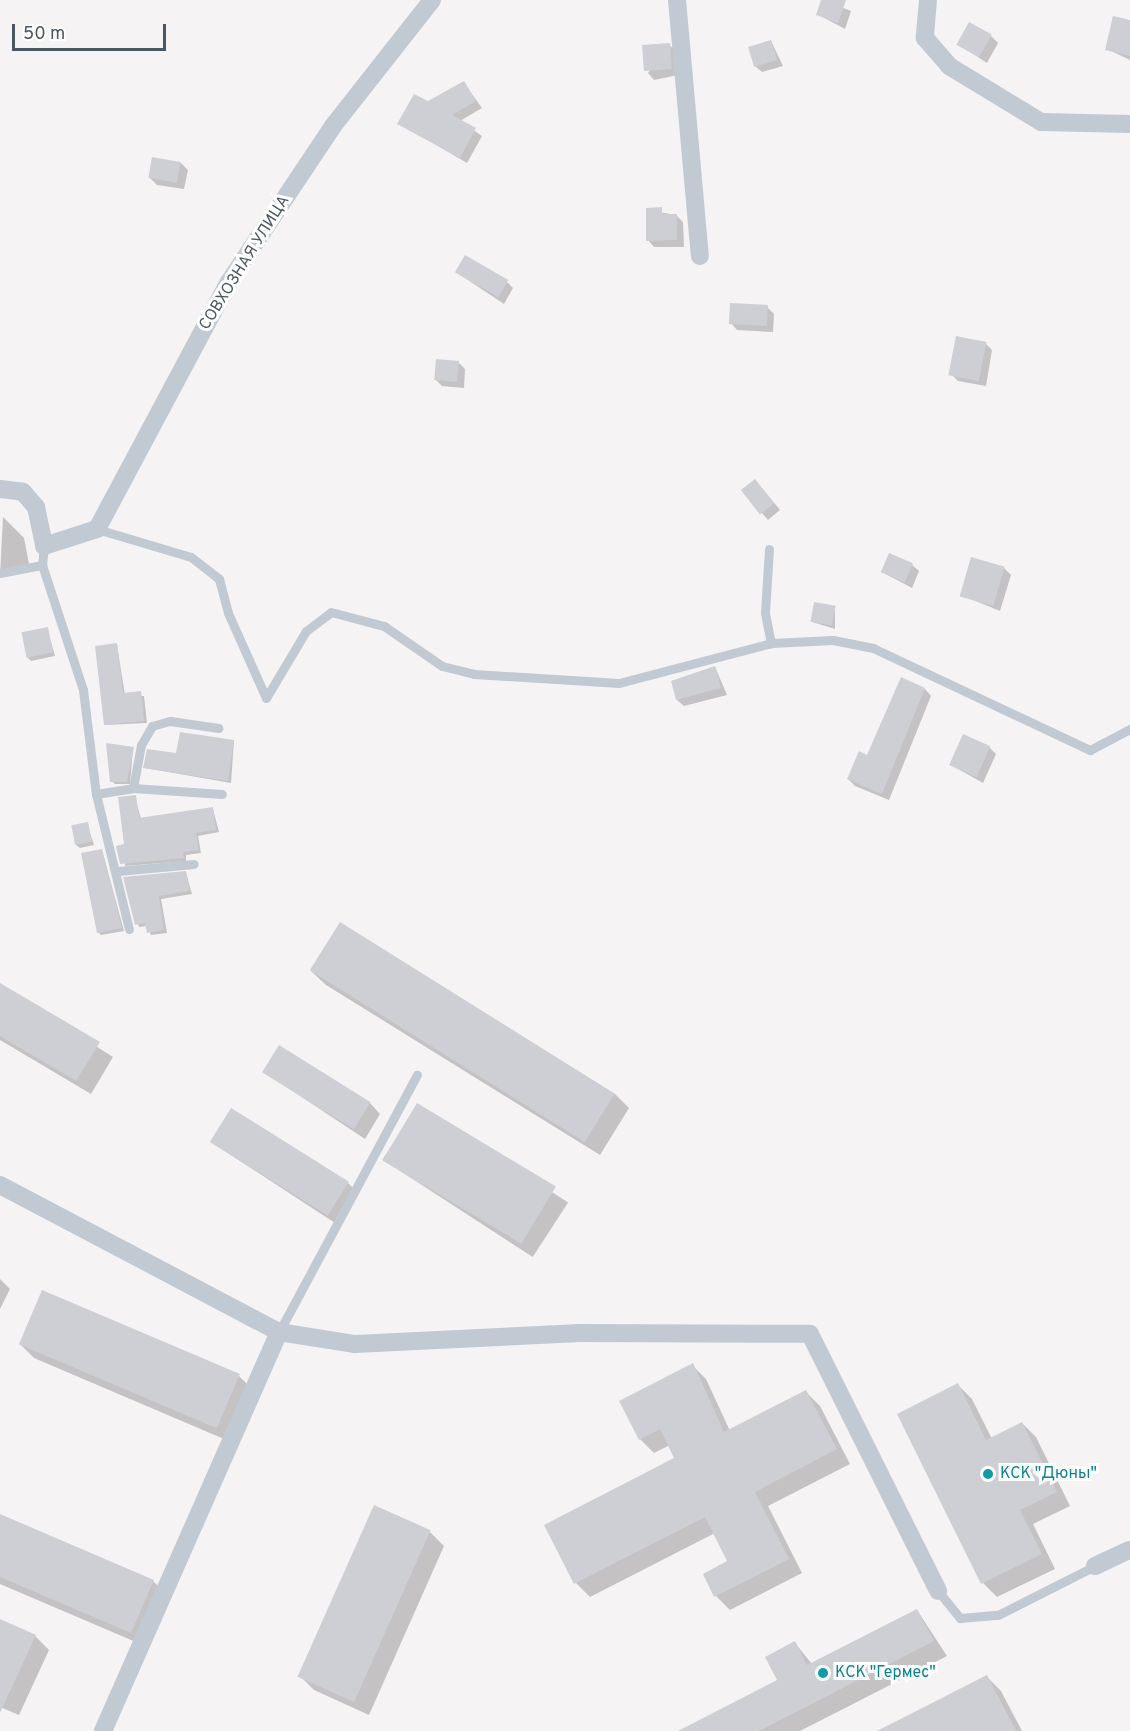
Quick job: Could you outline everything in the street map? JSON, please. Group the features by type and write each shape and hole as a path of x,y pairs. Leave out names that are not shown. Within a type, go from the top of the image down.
{"street":[{"name":"СОВХОЗНАЯ УЛИЦА","path":"97,529 229,282 333,126 432,0"},
{"path":"677,0 700,256"},
{"path":"928,0 925,38 967,77 1041,122 1130,124"},
{"path":"0,489 23,492 36,507 44,546 97,529"},
{"path":"0,1185 279,1332 355,1344 576,1333 810,1334 938,1591"},
{"path":"103,1731 279,1332"},
{"path":"1095,1566 1130,1550"}],"lane":[{"path":"97,529 191,557 219,579 228,613 266,698 306,631 331,612 384,626 442,666 474,674 619,683 771,643 833,640 873,648 1090,750 1130,729"},
{"path":"44,546 42,565 83,690 96,794 118,872 129,929"},
{"path":"769,549 765,613 771,643"},
{"path":"0,573 42,565"},
{"path":"133,788 141,745 152,726 170,721 218,728"},
{"path":"96,794 133,788 222,794"},
{"path":"118,872 194,864"},
{"path":"279,1332 417,1075"},
{"path":"938,1591 960,1618 998,1615 1095,1566"}],"building":[{"path":"821,0 846,0 838,23 816,15"},
{"path":"1113,16 1130,20 1130,56 1105,50"},
{"path":"969,22 992,35 979,57 956,45"},
{"path":"771,40 777,60 754,67 748,47"},
{"path":"670,43 672,69 644,71 642,45"},
{"path":"464,81 476,101 452,115 476,128 460,158 397,124 414,94 428,101"},
{"path":"152,157 181,162 177,183 148,178"},
{"path":"662,207 662,214 677,214 677,240 646,241 646,208"},
{"path":"465,255 508,280 498,297 455,272"},
{"path":"730,303 768,305 767,326 729,324"},
{"path":"956,336 986,342 979,381 948,375"},
{"path":"436,359 459,361 457,382 434,380"},
{"path":"755,479 774,503 760,515 741,490"},
{"path":"889,553 913,563 905,582 881,572"},
{"path":"971,557 1005,567 993,606 960,596"},
{"path":"814,602 836,606 832,626 811,622"},
{"path":"48,627 53,653 26,658 21,632"},
{"path":"117,643 123,693 141,691 144,721 104,725 95,646"},
{"path":"715,666 721,688 676,700 671,681"},
{"path":"901,677 925,688 882,794 847,779 859,751 867,755"},
{"path":"180,732 234,740 228,781 143,768 147,749 176,753"},
{"path":"963,734 990,746 977,777 949,765"},
{"path":"106,743 134,747 127,782 110,782"},
{"path":"136,795 139,818 213,807 216,830 196,833 199,850 183,852 184,858 120,864 116,846 124,844 118,797"},
{"path":"88,822 92,842 75,845 71,825"},
{"path":"102,849 122,928 97,933 81,853"},
{"path":"186,871 190,891 159,896 164,930 147,933 145,923 135,925 123,877"},
{"path":"340,922 615,1094 585,1142 310,970"},
{"path":"0,983 100,1042 76,1081 0,1036"},
{"path":"279,1045 371,1102 354,1129 262,1072"},
{"path":"417,1103 556,1186 521,1244 382,1160"},
{"path":"231,1108 349,1182 328,1216 210,1142"},
{"path":"42,1290 240,1374 217,1428 19,1344"},
{"path":"693,1363 724,1432 806,1390 837,1449 755,1492 789,1559 714,1597 703,1574 727,1561 705,1517 574,1584 544,1525 674,1458 660,1429 639,1440 619,1401"},
{"name":"КСК \"Дюны\"","path":"958,1383 986,1440 1022,1422 1057,1492 1020,1510 1042,1554 981,1584 897,1414"},
{"path":"374,1505 431,1530 354,1702 298,1677"},
{"path":"0,1514 154,1580 131,1633 0,1577"},
{"name":"КСК \"Гермес\"","path":"917,1609 934,1641 759,1731 678,1731 777,1680 765,1657 795,1641 807,1665"},
{"path":"0,1619 36,1635 0,1713"},
{"path":"987,1675 1016,1731 877,1731"}],"place":[{"name":"КСК \"Дюны\"","path":"988,1474"},
{"name":"КСК \"Гермес\"","path":"823,1673"}]}
